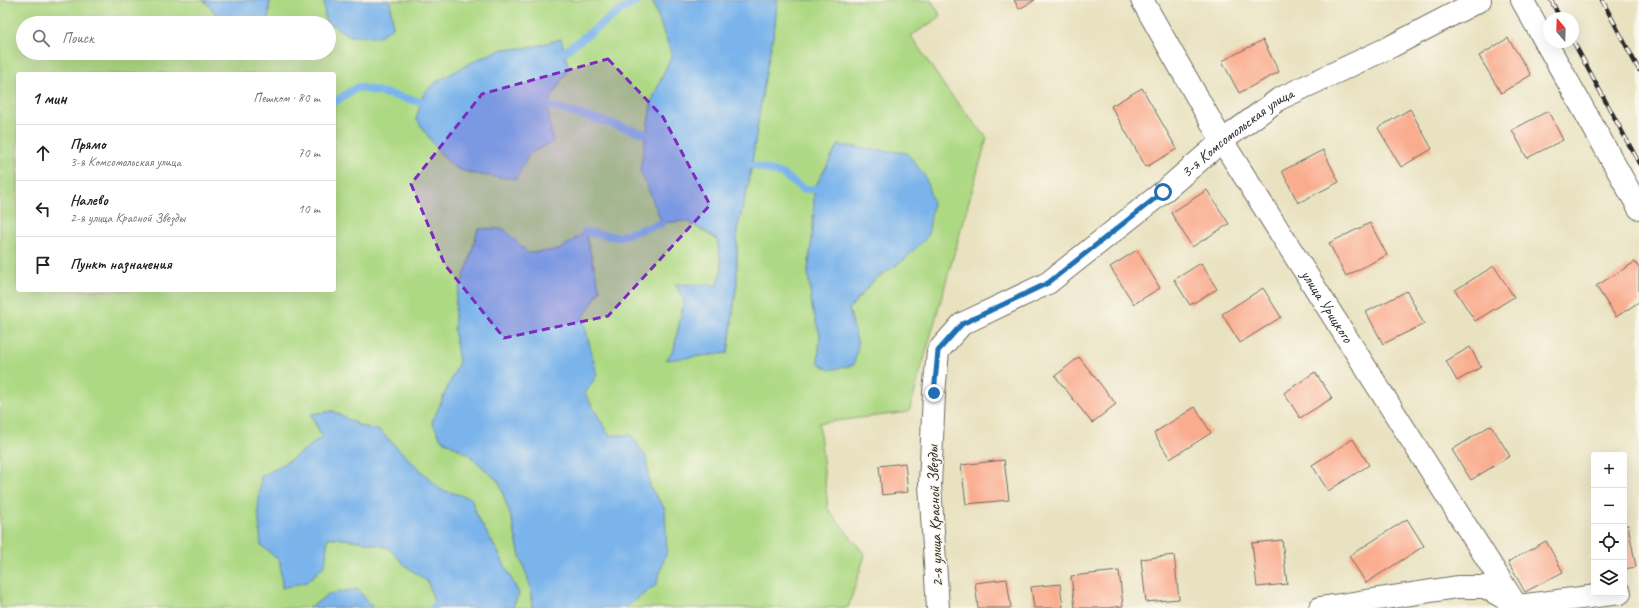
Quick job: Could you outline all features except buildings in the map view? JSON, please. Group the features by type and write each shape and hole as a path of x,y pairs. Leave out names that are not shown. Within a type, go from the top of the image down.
{"street":[{"name":"улица Урицкого","path":"1142,0 1222,141 1518,607"},
{"name":"3-я Комсомольская улица","path":"938,351 962,324 1048,283 1163,192 1222,141 1279,99 1392,46 1480,0"},
{"path":"1522,0 1639,208"},
{"name":"2-я улица Красной Звезды","path":"938,351 934,393 930,485 938,608"},
{"path":"1320,608 1458,587 1485,587 1518,607 1598,596"},
{"path":"1627,593 1639,591"}],"highlighted area":[{"path":"608,59 663,117 710,205 608,316 504,338 445,265 411,184 482,94"}],"green space":[{"path":"0,0 204,0 218,16 16,16 16,60 336,60 336,22 393,27 390,0 652,0 672,55 652,100 640,171 687,221 717,240 722,269 717,285 684,300 674,349 667,359 728,353 737,282 737,230 749,182 763,89 775,25 777,0 931,0 941,16 911,36 947,90 987,138 909,412 819,423 828,509 865,555 848,608 625,608 656,584 665,509 650,487 646,457 609,435 585,394 587,339 583,318 600,290 585,232 559,250 528,253 504,229 478,229 468,265 454,330 459,362 433,422 441,439 468,454 499,482 512,521 520,556 530,585 532,608 512,608 519,594 499,554 477,516 471,498 441,490 380,431 360,426 333,411 311,415 322,437 292,459 261,477 261,545 280,561 282,588 328,537 359,541 387,547 406,566 428,582 436,608 372,608 371,605 328,594 308,608 0,608","holes":["561,39 569,68 547,105 553,142 530,153 457,169 444,158 417,119 478,59 503,49 529,48","838,145 907,153 905,259 874,280 849,309 858,345 818,363 820,335 812,307 808,271 813,229 814,189"]},
{"path":"270,0 324,0 326,16 269,16"}],"water":[{"path":"204,0 270,0 269,16 218,16"},
{"path":"324,0 390,0 393,27 378,37 350,36 336,28 336,16 325,16"},
{"path":"652,0 777,0 775,25 763,89 749,182 737,230 737,282 728,353 666,360 674,349 684,300 675,284 717,285 722,269 717,239 687,221 662,223 640,170 652,100 672,55"},
{"path":"561,39 569,68 547,105 553,142 530,153 516,179 472,173 453,166 441,154 416,119 424,93 436,82 478,59 503,49 529,48"},
{"path":"838,145 907,153 925,176 933,203 928,236 905,259 874,280 849,309 858,345 854,365 830,370 818,363 820,335 812,307 808,271 813,229 814,189"},
{"path":"478,229 504,229 528,253 559,250 585,232 600,290 583,318 597,375 585,394 609,435 631,435 646,457 650,487 665,509 667,551 656,585 625,608 532,608 530,585 520,556 512,521 499,482 468,454 441,439 432,422 459,362 454,330 456,297 468,265"},
{"path":"333,411 360,426 380,431 441,490 471,498 477,516 499,554 519,594 512,608 436,608 428,582 406,566 387,547 359,541 328,537 325,565 307,582 282,588 280,561 261,545 258,509 261,477 292,459 322,437 311,414"},
{"path":"358,589 372,608 308,608 328,594"}],"waterway":[{"path":"564,52 621,10 639,0"},
{"path":"336,101 358,87 421,102"},
{"path":"547,105 646,134"},
{"path":"752,165 782,174 803,189 814,189"},
{"path":"585,232 618,237 662,223"}],"railway":[{"path":"1551,0 1557,12"},
{"path":"1602,0 1639,70"},
{"path":"1577,48 1639,163"}],"route":[{"path":"934,393 938,351 962,324 1048,283 1163,192"}]}
